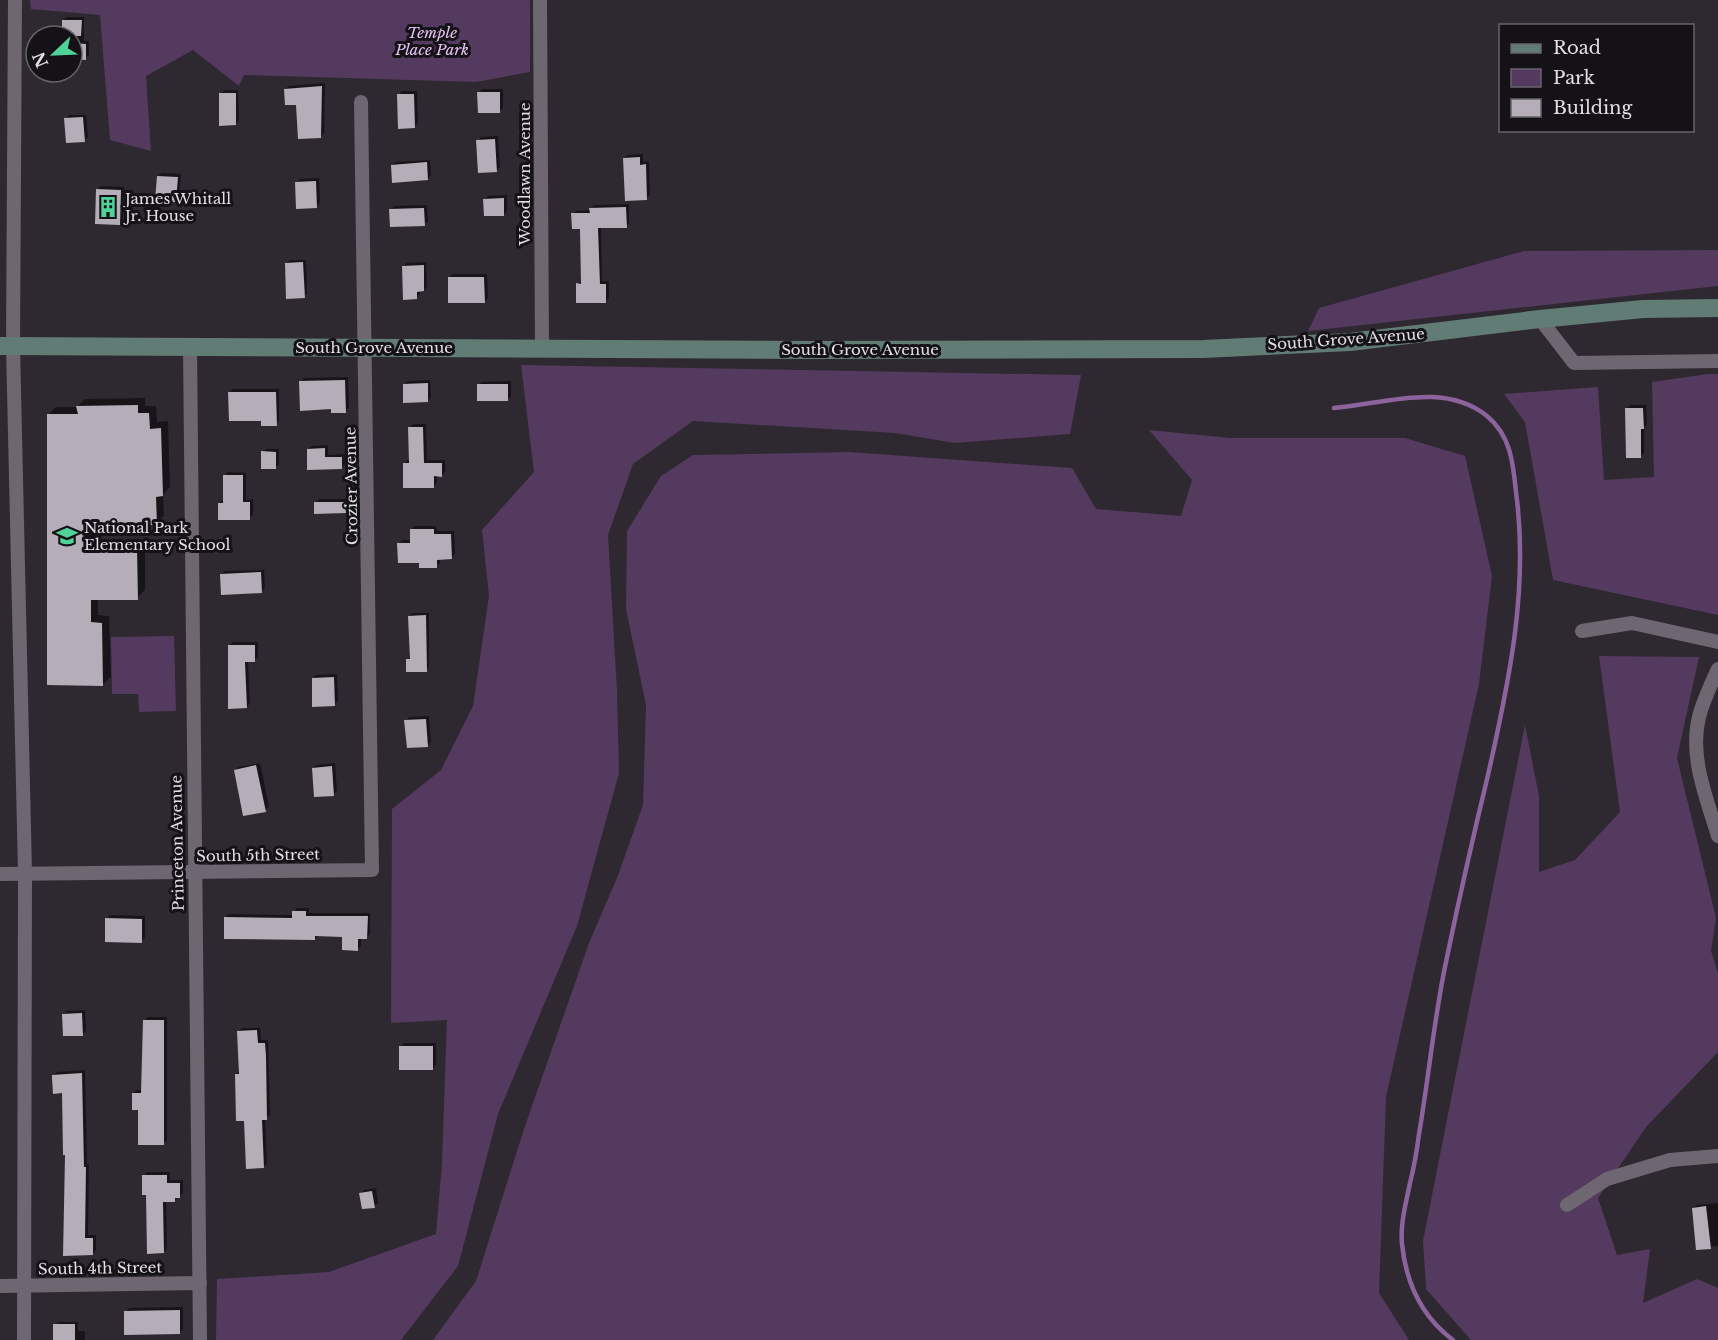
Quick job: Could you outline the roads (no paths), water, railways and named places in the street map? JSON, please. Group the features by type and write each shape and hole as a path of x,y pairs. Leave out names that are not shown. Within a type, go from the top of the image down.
{"main road":[{"name":"South Grove Avenue","path":"6,346 819,350 1203,349 1350,342 1643,309 1718,309"}],"street":[{"path":"15,0 6,346 24,873 24,1340"},
{"name":"Woodlawn Avenue","path":"540,0 542,347"},
{"name":"Crozier Avenue","path":"361,102 372,870"},
{"path":"1540,319 1574,363 1718,361"},
{"name":"Princeton Avenue","path":"190,346 200,1340"},
{"path":"1582,631 1632,623 1718,642"},
{"path":"1718,669 1699,717 1697,737 1699,769 1718,836"},
{"name":"South 5th Street","path":"0,874 372,870"},
{"path":"1567,1205 1607,1179 1670,1160 1718,1156"},
{"name":"South 4th Street","path":"0,1286 200,1283"}],"waterway":[{"path":"1334,408 1413,397 1452,399 1470,405 1487,416 1501,432 1506,441 1514,471 1520,564 1510,670 1442,983 1402,1229 1404,1258 1411,1285 1432,1320 1453,1340"}],"place":[{"name":"James Whitall Jr. House","path":"108,207"},
{"name":"National Park Elementary School","path":"67,536"}],"park label":[{"name":"Temple Place Park","path":"432,40"}]}
